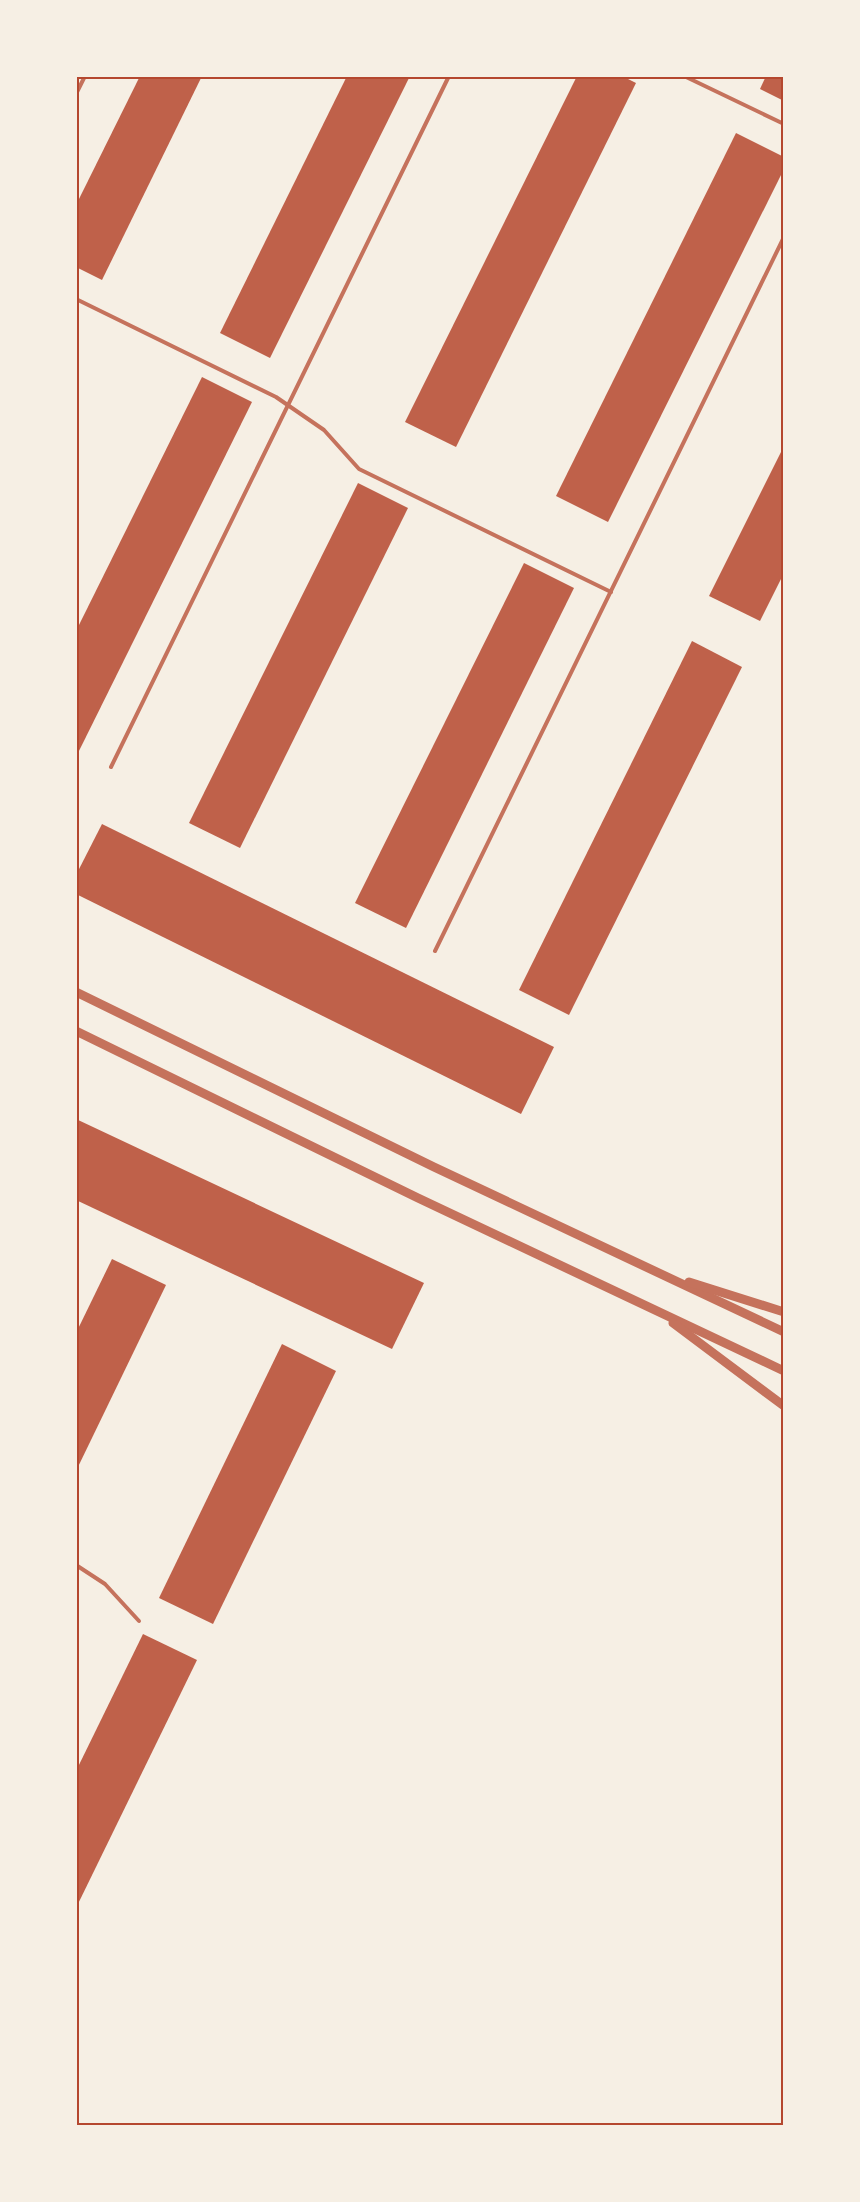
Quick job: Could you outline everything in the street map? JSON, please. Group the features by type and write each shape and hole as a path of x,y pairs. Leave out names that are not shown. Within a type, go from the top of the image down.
{"street":[{"path":"76,992 425,1162 784,1332"},
{"path":"76,1031 418,1198 784,1371"},
{"path":"660,1274 784,1312"},
{"path":"656,1311 784,1406"}],"lane":[{"path":"76,94 85,76"},
{"path":"111,767 449,76"},
{"path":"684,76 784,124"},
{"path":"435,951 784,237"},
{"path":"76,299 276,397 324,430 359,469 611,592"},
{"path":"76,1565 104,1584 139,1621"}],"building":[{"path":"140,76 202,76 102,280 76,267 76,205"},
{"path":"347,76 410,76 270,358 220,333"},
{"path":"577,76 622,76 636,83 456,447 405,422"},
{"path":"766,76 784,76 784,101 760,89"},
{"path":"736,133 784,157 784,169 608,522 556,496"},
{"path":"202,377 252,402 76,757 76,631"},
{"path":"784,446 784,573 760,621 709,596"},
{"path":"358,483 408,508 240,848 189,823"},
{"path":"524,563 574,588 406,928 355,903"},
{"path":"692,641 742,667 569,1015 519,990"},
{"path":"102,824 554,1047 521,1114 76,894 76,875"},
{"path":"76,1119 424,1283 392,1349 76,1200"},
{"path":"112,1259 166,1285 76,1471 76,1333"},
{"path":"282,1344 336,1371 213,1624 159,1598"},
{"path":"143,1634 197,1660 76,1908 76,1771"}]}
